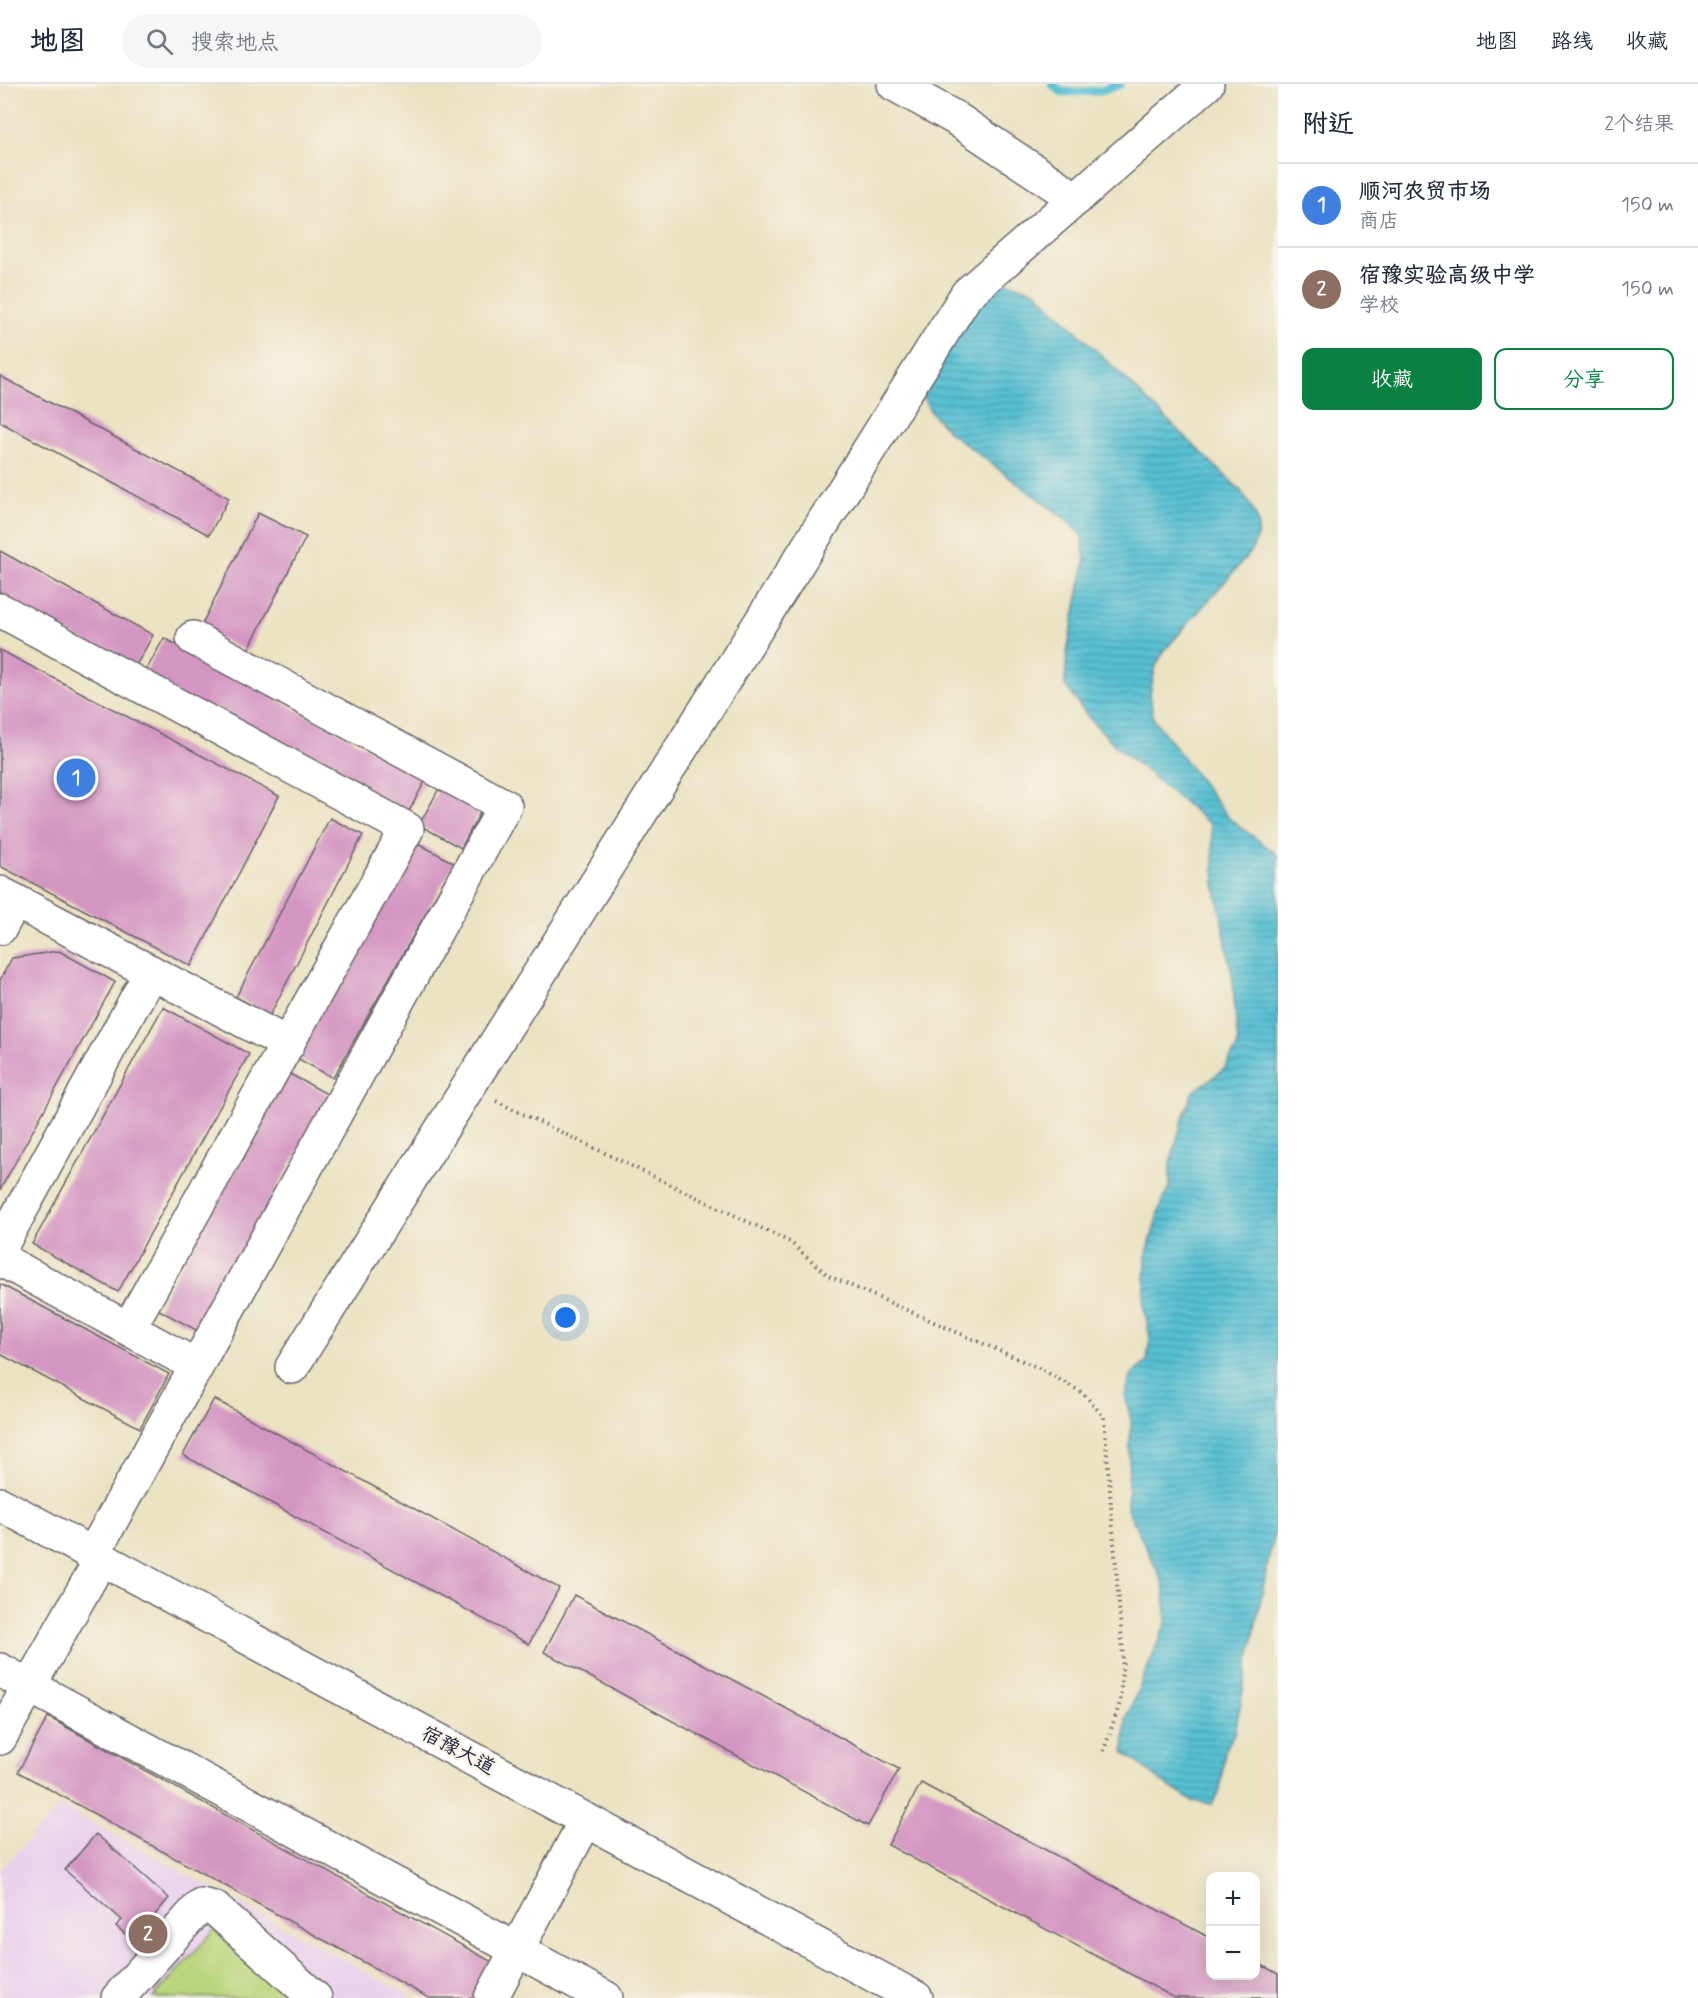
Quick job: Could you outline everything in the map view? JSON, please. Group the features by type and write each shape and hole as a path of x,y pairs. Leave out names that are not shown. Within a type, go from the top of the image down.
{"street":[{"path":"894,84 955,118 1076,199"},
{"path":"292,1367 968,294 1207,84"},
{"path":"0,610 407,829 129,1328"},
{"path":"0,1738 30,1686 197,1366 505,806 193,638"},
{"path":"5,907 151,972 288,1044"},
{"path":"0,1248 151,972"},
{"path":"0,1259 197,1366"},
{"name":"宿豫大道","path":"0,1504 916,1998"},
{"path":"0,1670 606,1998"},
{"path":"491,1998 586,1820"},
{"path":"118,1998 201,1905 214,1908 315,1998"}],"path":[{"path":"468,1088 790,1242 829,1276 1041,1369 1083,1393 1104,1417 1123,1655 1120,1703 1103,1753"}],"shaded area":[{"path":"60,1805 414,1998 0,1998 0,1870"}],"green space":[{"path":"214,1930 290,1998 153,1998"}],"water":[{"path":"1003,281 1035,291 1241,491 1255,514 1258,527 1258,534 1251,552 1164,651 1155,668 1150,694 1153,718 1229,818 1278,855 1278,1522 1235,1732 1225,1751 1220,1790 1212,1804 1192,1801 1162,1782 1124,1752 1126,1719 1167,1621 1163,1583 1127,1508 1131,1420 1125,1395 1132,1374 1147,1362 1150,1337 1144,1308 1146,1257 1159,1210 1170,1185 1170,1164 1182,1121 1192,1093 1225,1068 1238,1045 1232,975 1215,884 1211,825 1117,747 1088,717 1065,685 1067,651 1085,562 1082,535 1065,519 949,432 931,412 922,396 924,381 982,298"}],"building":[{"path":"0,376 229,498 209,535 0,422"},
{"path":"258,513 306,537 247,652 200,628"},
{"path":"0,551 153,635 134,669 0,595"},
{"path":"164,638 426,779 406,817 143,676"},
{"path":"0,650 279,796 191,966 0,866"},
{"path":"440,787 482,809 461,848 419,825"},
{"path":"330,818 363,835 270,1015 236,997"},
{"path":"414,841 454,863 333,1078 295,1057"},
{"path":"59,951 115,982 0,1190 0,980 12,958"},
{"path":"163,1007 249,1054 118,1292 32,1244"},
{"path":"288,1073 329,1095 198,1331 157,1309"},
{"path":"0,1284 169,1374 140,1428 0,1354"},
{"path":"214,1399 559,1588 529,1644 183,1455"},
{"path":"574,1595 899,1769 868,1826 544,1652"},
{"path":"48,1717 494,1963 474,1998 429,1998 18,1772"},
{"path":"921,1783 1206,1936 1206,1980 1260,1980 1260,1964 1278,1974 1278,1998 1175,1998 888,1845"},
{"path":"96,1834 169,1898 133,1941 116,1926 122,1920 65,1870"}],"waterway":[{"path":"1052,84 1062,92 1101,91 1120,84"}],"place":[{"name":"顺河农贸市场","path":"76,778"},
{"name":"宿豫实验高级中学","path":"148,1934"}]}
